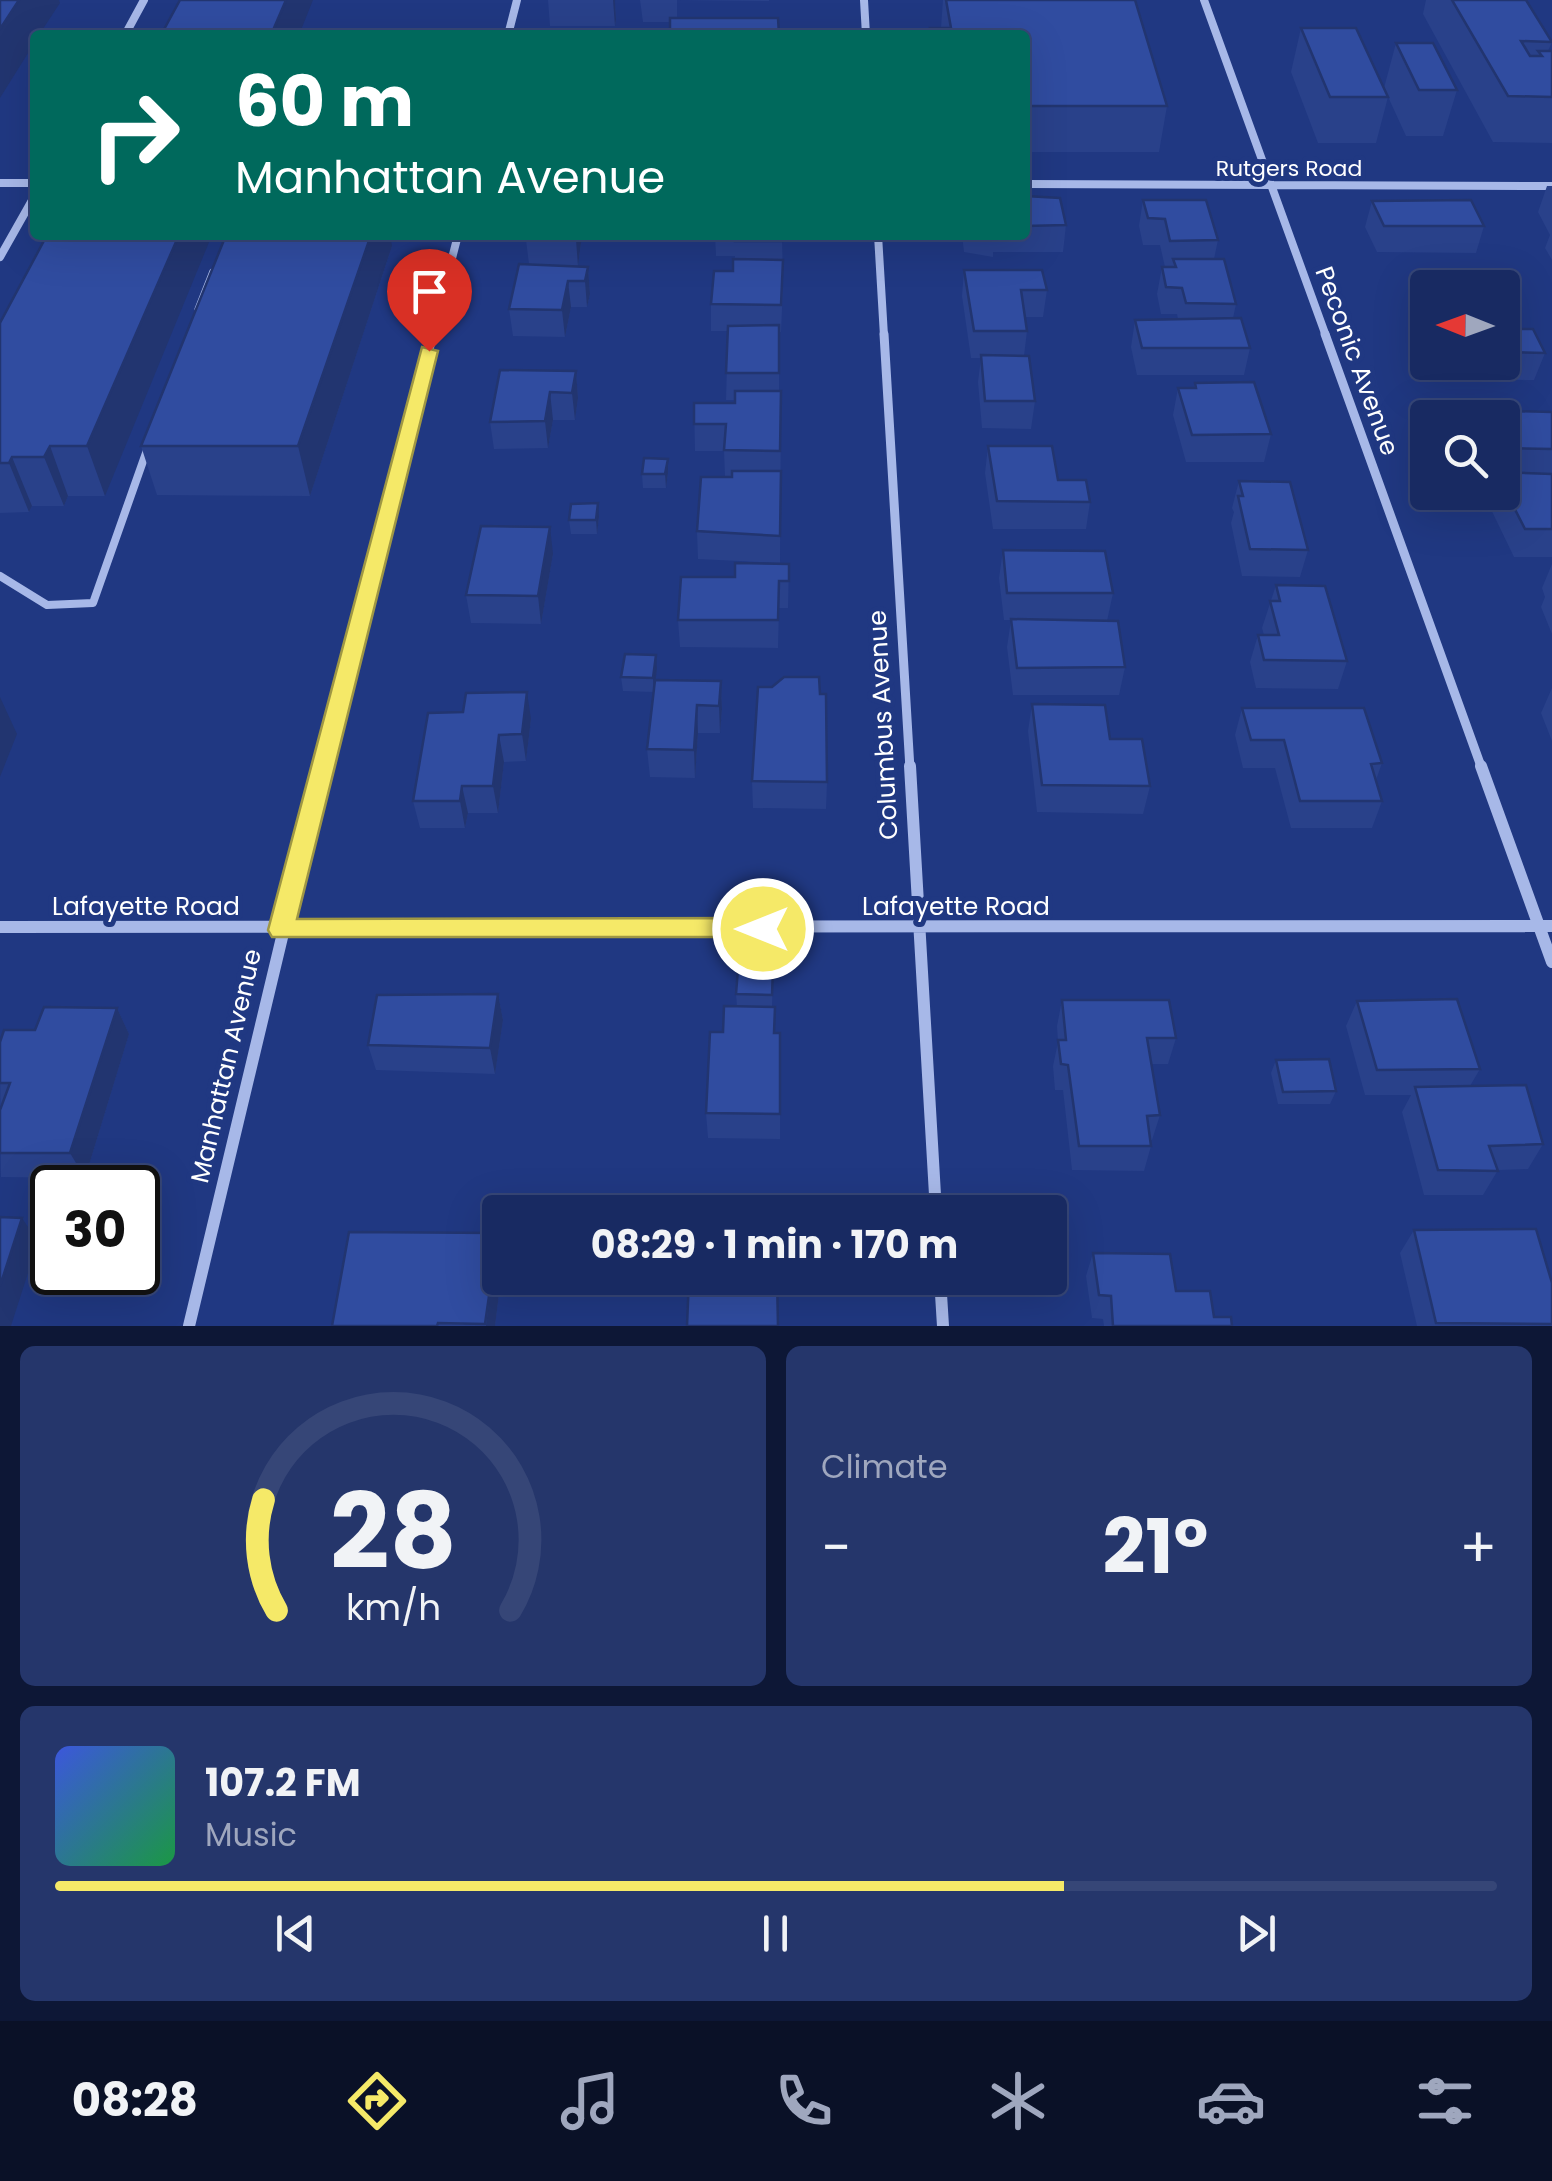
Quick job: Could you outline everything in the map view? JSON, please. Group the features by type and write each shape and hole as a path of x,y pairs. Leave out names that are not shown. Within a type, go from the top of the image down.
{"street":[{"path":"127,30 144,0"},
{"path":"509,30 517,0"},
{"path":"864,0 866,30"},
{"name":"Peconic Avenue","path":"1204,0 1545,926 1552,962"},
{"path":"0,183 30,183"},
{"name":"Rutgers Road","path":"1030,184 1552,186"},
{"path":"0,257 30,204"},
{"name":"Manhattan Avenue","path":"189,1326 281,930 457,240"},
{"name":"Columbus Avenue","path":"878,240 935,1195"},
{"name":"Lafayette Road","path":"0,927 281,930 1545,926"},
{"path":"941,1295 943,1326"}],"lane":[{"path":"190,326 216,261"},
{"path":"0,576 46,605 93,603 152,437"}],"building":[{"path":"0,0 19,0 0,29"},
{"path":"180,0 286,0 273,30 164,30"},
{"path":"946,0 1135,0 1167,106 1030,106 1030,30 930,28 951,28"},
{"path":"1452,0 1526,0 1552,42 1521,41 1530,56 1542,56 1538,51 1552,51 1552,97 1508,96"},
{"path":"670,18 778,18 779,30 670,30"},
{"path":"1301,28 1356,28 1388,97 1330,97"},
{"path":"1396,43 1433,43 1457,90 1419,90"},
{"path":"1030,196 1060,198 1066,225 1030,226"},
{"path":"1143,200 1206,200 1218,240 1170,241 1165,219 1148,218"},
{"path":"1471,200 1484,226 1384,226 1372,201"},
{"path":"44,240 177,240 87,446 50,446 44,457 12,457 9,463 0,463 0,323"},
{"path":"224,240 369,240 298,446 141,446"},
{"path":"733,259 783,260 781,305 711,304 714,271 733,271"},
{"path":"1173,259 1224,259 1236,304 1186,303 1182,288 1166,287 1162,267 1176,267"},
{"path":"519,264 588,267 585,281 568,281 562,310 509,309"},
{"path":"964,270 1042,270 1047,290 1021,290 1027,331 974,331"},
{"path":"1241,318 1250,348 1142,348 1135,320"},
{"path":"779,325 779,373 726,373 728,326"},
{"path":"1520,329 1533,329 1545,353 1520,352"},
{"path":"981,355 1029,356 1035,401 985,401"},
{"path":"500,370 576,371 572,393 550,392 545,421 490,422"},
{"path":"1254,382 1271,434 1192,435 1178,388 1196,388 1195,383"},
{"path":"735,391 781,391 780,451 724,450 726,424 694,424 694,403 735,403"},
{"path":"1520,411 1552,412 1552,449 1520,448"},
{"path":"988,446 1052,446 1058,480 1086,480 1090,502 997,501"},
{"path":"644,458 668,459 665,474 642,474"},
{"path":"732,471 781,471 780,536 697,531 701,477 732,477"},
{"path":"1520,473 1552,474 1552,529 1525,529 1515,510 1520,510"},
{"path":"1239,481 1290,482 1308,550 1250,549 1238,496 1243,496"},
{"path":"598,503 596,520 569,520 571,504"},
{"path":"481,526 550,527 538,596 466,595"},
{"path":"1003,550 1105,551 1113,593 1007,593"},
{"path":"735,563 789,564 789,581 779,581 778,620 678,620 681,577 735,577"},
{"path":"1276,585 1325,586 1347,661 1264,660 1258,635 1279,635 1270,601 1280,601"},
{"path":"1011,619 1118,621 1125,667 1017,668"},
{"path":"625,654 656,655 653,678 621,677"},
{"path":"784,677 819,677 820,694 826,694 827,782 752,781 758,687 772,687"},
{"path":"655,680 721,681 719,706 697,705 694,750 647,749"},
{"path":"527,692 522,734 499,735 493,786 462,786 460,801 413,801 428,713 463,712 466,693"},
{"path":"1032,704 1105,705 1110,739 1142,739 1150,786 1042,785"},
{"path":"1242,708 1364,708 1382,763 1371,764 1382,801 1300,801 1284,740 1251,740"},
{"path":"738,969 773,969 772,995 736,994"},
{"path":"498,994 490,1048 368,1045 377,995"},
{"path":"1457,999 1480,1069 1377,1070 1357,1001"},
{"path":"1062,1000 1169,1000 1176,1038 1147,1038 1160,1115 1147,1116 1151,1146 1079,1146 1068,1065 1061,1064 1058,1040 1066,1040"},
{"path":"724,1006 775,1007 774,1033 780,1033 780,1114 706,1113 710,1032 723,1032"},
{"path":"44,1007 117,1008 70,1153 0,1153 0,1110 10,1083 0,1083 0,1042 4,1030 35,1030"},
{"path":"1329,1059 1336,1091 1283,1092 1276,1060"},
{"path":"1526,1085 1543,1144 1489,1146 1498,1171 1438,1170 1415,1087"},
{"path":"0,1217 22,1218 0,1286"},
{"path":"1536,1229 1552,1283 1552,1324 1436,1323 1414,1230"},
{"path":"349,1232 482,1233 482,1295 489,1295 485,1324 332,1326"},
{"path":"1093,1253 1170,1254 1176,1291 1210,1291 1214,1317 1231,1317 1232,1326 1113,1326 1111,1296 1099,1295"},
{"path":"688,1295 777,1295 778,1326 687,1326"}],"route":[{"path":"429,351 281,930 763,929"}]}
